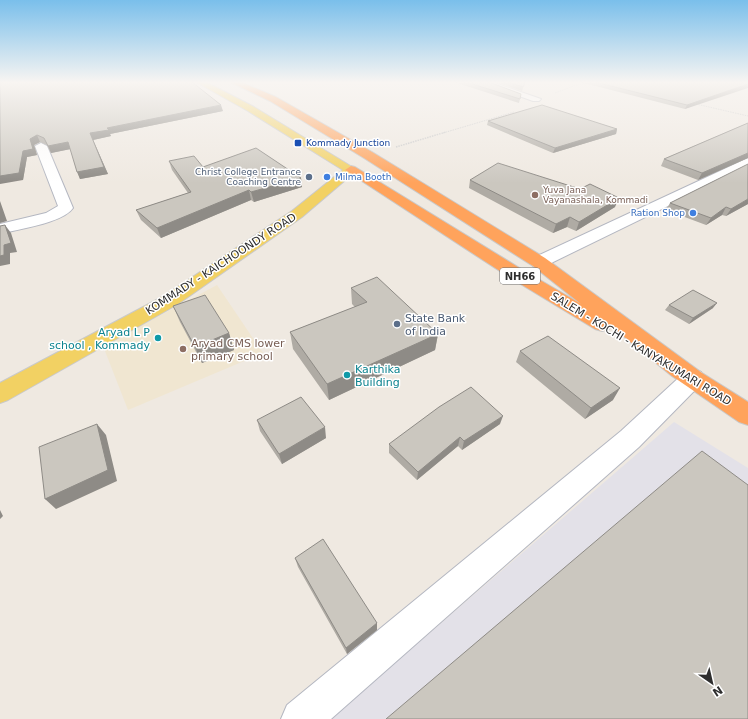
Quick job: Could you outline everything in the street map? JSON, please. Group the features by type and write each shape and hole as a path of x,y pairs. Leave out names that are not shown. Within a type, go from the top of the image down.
{"highway":[{"name":"NH66","path":"281,116 346,156 351,170"},
{"name":"NH66","path":"300,116 373,158 539,262 693,378"},
{"path":"351,170 373,158"},
{"name":"SALEM - KOCHI - KANYAKUMARI ROAD","path":"351,170 515,273 693,378 748,414"}],"main road":[{"path":"260,116 351,170"},
{"name":"KOMMADY - KAICHOONDY ROAD","path":"0,392 171,300 297,214 351,170"}],"street":[{"path":"0,229 51,216 66,208 40,146"},
{"path":"539,262 748,162"},
{"path":"301,719 630,439 693,378"}],"path":[{"path":"373,158 507,116"}],"shaded area":[{"name":"Aryad CMS lower primary school","path":"217,285 263,353 128,410 103,346"},
{"path":"674,422 748,468 748,719 330,719"}],"building":[{"path":"0,116 169,116 107,128 109,130 90,133 104,167 77,172 68,142 48,146 44,138 37,135 30,139 33,149 23,151 19,173 0,176"},
{"path":"506,116 575,116 617,129 555,148 488,121"},
{"path":"748,123 748,153 702,173 664,159"},
{"path":"256,148 301,178 251,192 249,190 157,228 136,210 191,192 169,161 194,156 203,167"},
{"path":"498,163 580,189 590,184 619,198 579,222 570,217 556,224 470,180"},
{"path":"748,164 748,199 731,209 726,207 711,218 670,203"},
{"path":"5,225 11,243 4,245 4,255 0,256 0,226"},
{"name":"Karthika Building","path":"377,277 438,334 327,384 290,332 367,302 351,288"},
{"path":"693,290 717,303 693,318 669,305"},
{"path":"205,295 229,333 195,347 173,306"},
{"path":"548,336 620,388 591,408 520,351"},
{"path":"471,387 503,416 464,441 460,437 418,472 389,444 439,407"},
{"path":"301,397 325,427 279,454 257,420"},
{"path":"97,424 108,470 45,499 39,447"},
{"path":"702,451 748,485 748,719 386,719"},
{"path":"323,539 377,623 346,648 295,558"}],"place":[{"name":"Kommady Junction","path":"298,143"},
{"name":"Christ College Entrance Coaching Centre","path":"309,177"},
{"name":"Milma Booth","path":"327,177"},
{"name":"Yuva Jana Vayanashala, Kommadi","path":"535,195"},
{"name":"Ration Shop","path":"693,213"},
{"name":"State Bank of India","path":"397,324"},
{"name":"Aryad L P school , Kommady","path":"158,338"},
{"name":"Aryad CMS lower primary school","path":"183,349"},
{"name":"Karthika Building","path":"347,375"}]}
